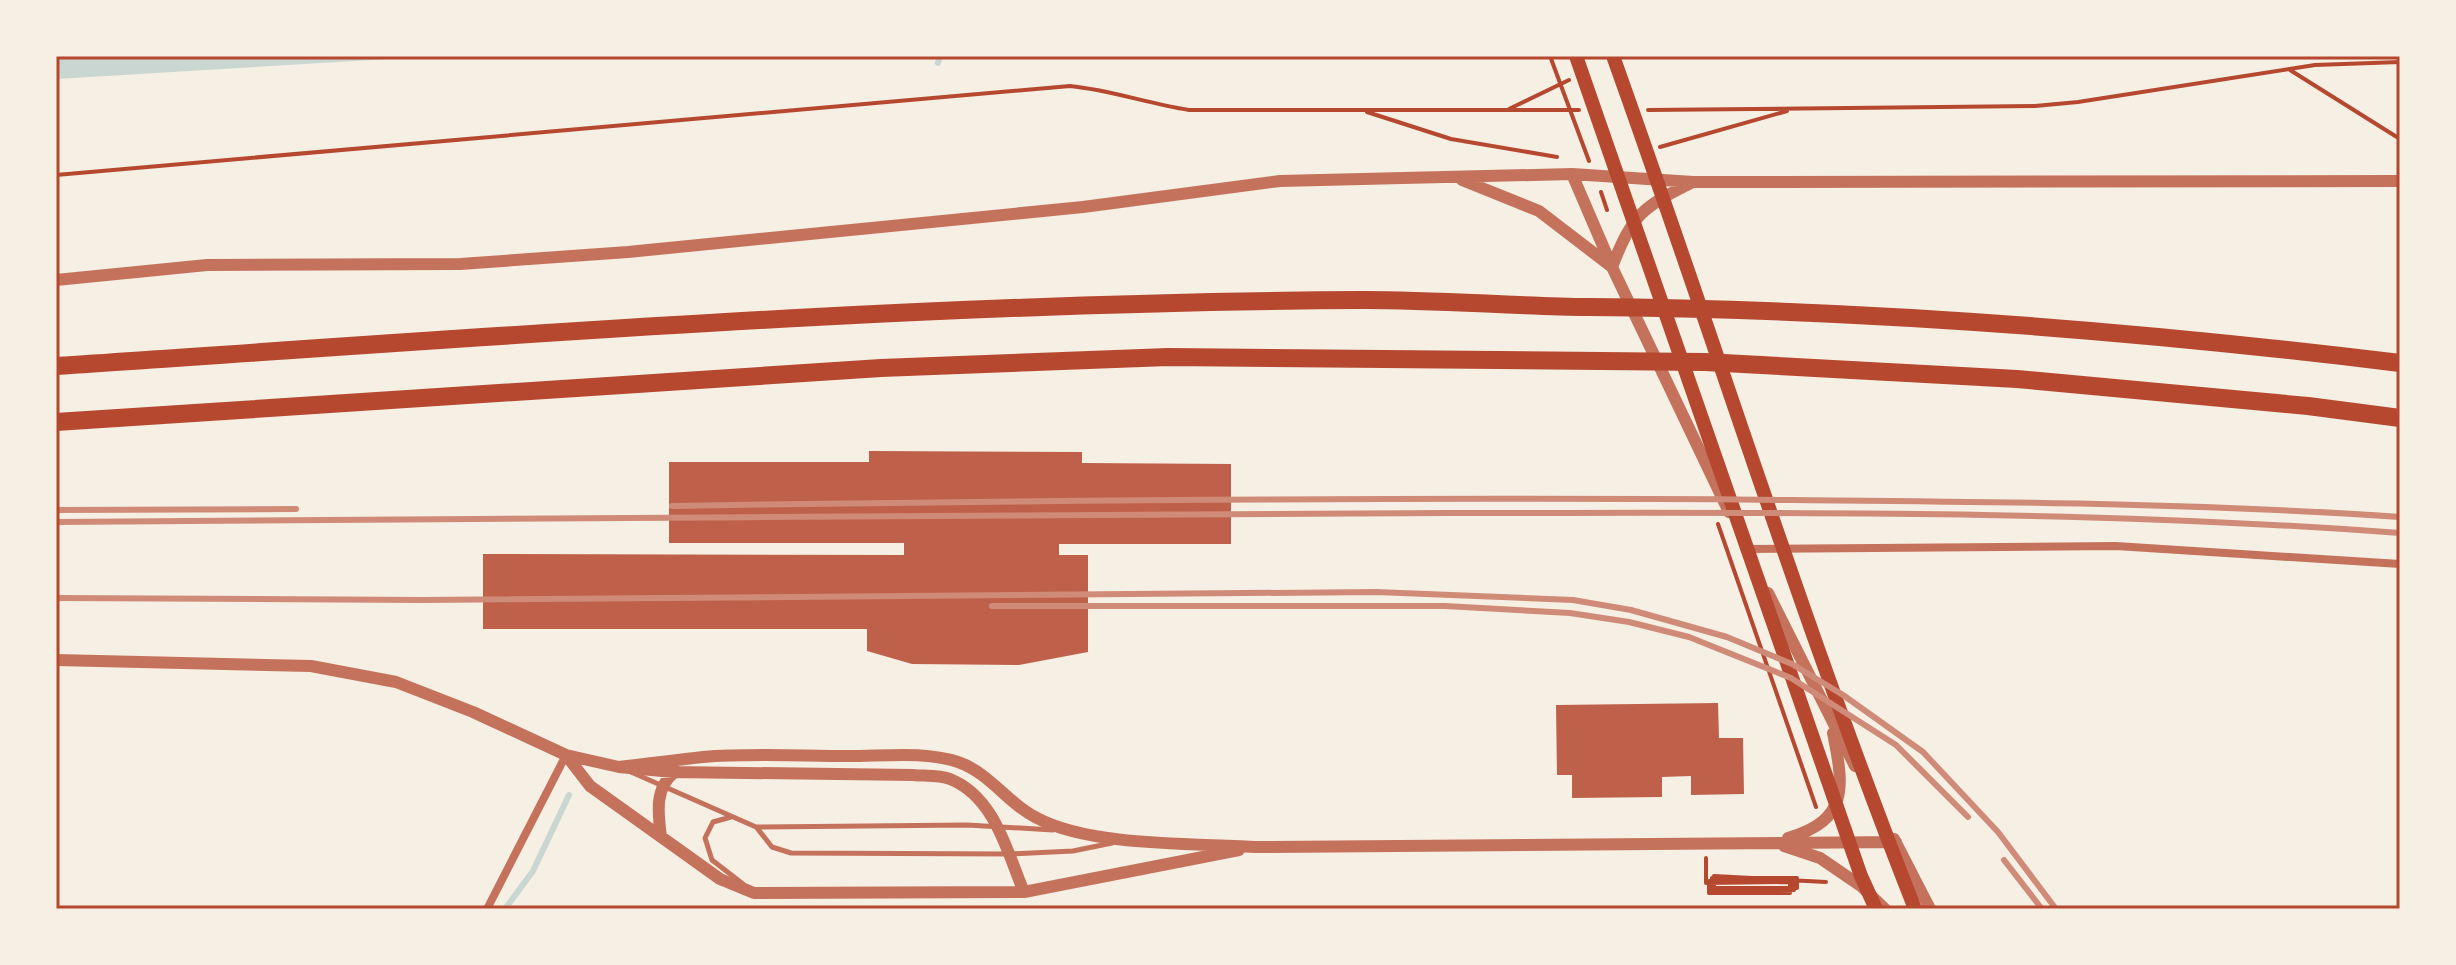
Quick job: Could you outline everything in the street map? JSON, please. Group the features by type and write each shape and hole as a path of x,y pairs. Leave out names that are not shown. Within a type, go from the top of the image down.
{"highway":[{"path":"56,366 822,316 1113,304 1369,300 1587,307 1674,306 2014,325 2306,351 2400,363"},
{"path":"56,422 881,368 1168,357 1705,362 2017,379 2308,406 2400,418"}],"main road":[{"path":"1576,56 1851,846 1876,909"},
{"path":"1613,56 1688,265 1801,601 1915,909"}],"street":[{"path":"1572,174 1612,267 1746,549 1830,719 1930,909"},
{"path":"56,280 207,265 460,264 583,255 1083,207 1280,181 1572,174 1693,182 2400,181"},
{"path":"1456,177 1539,211 1612,267"},
{"path":"1612,267 1625,234 1649,204 1693,182"},
{"path":"1746,549 2116,546 2400,564"},
{"path":"56,660 311,666 396,682 473,712 566,755 619,767 673,772 913,775 950,779 980,799 998,827 1024,892"},
{"path":"1774,843 1812,831 1833,812 1840,791 1839,762 1830,719"},
{"path":"566,755 590,786 720,879 754,893 1024,892 1258,847"},
{"path":"487,909 566,755"},
{"path":"619,767 706,757 898,755 939,758 959,763 985,777 1034,817 1065,831 1132,839 1258,847 1896,842"},
{"path":"661,837 657,806 663,786 673,772 706,757"},
{"path":"1774,843 1820,858 1861,886 1885,909"}],"lane":[{"path":"619,767 756,827 998,827 1065,831"},
{"path":"732,817 713,822 705,838 712,860 754,893"},
{"path":"756,827 772,847 791,853 1008,854 1073,851 1132,839"}],"path":[{"path":"1640,110 2035,106 2288,69 2400,62"},
{"path":"2288,69 2400,139"},
{"path":"1507,110 1583,74"},
{"path":"56,175 1070,86 1099,89 1161,106 1189,110 1581,110"},
{"path":"1660,147 1793,109"},
{"path":"1362,111 1451,139 1563,158"},
{"path":"1576,157 1590,156"},
{"path":"1706,844 1706,883 1720,883 1748,883 1790,882 1790,893 1709,893 1709,881 1723,881 1794,881 1794,890 1780,891 1712,891 1712,878 1726,878 1740,878 1754,878 1768,878 1797,878 1797,888 1783,888 1714,888 1714,876 1743,877 1757,878 1771,879 1785,880 1800,880 1828,882"}],"shaded area":[{"path":"56,56 438,56 56,79"}],"building":[{"path":"869,451 1082,452 1082,463 1231,464 1231,544 1059,544 1059,555 1088,555 1088,652 1019,665 912,664 867,651 867,629 483,629 483,554 904,555 904,543 669,543 669,462 869,462"},
{"path":"1718,703 1719,738 1743,738 1744,794 1691,795 1691,776 1662,777 1662,797 1572,798 1572,775 1557,775 1556,705"}],"waterway":[{"path":"938,63 940,56"},
{"path":"505,909 533,871 569,795"}],"railway":[{"path":"672,506 1232,500 1793,500 2172,506 2400,517"},
{"path":"56,510 296,509"},
{"path":"56,522 1804,513 2043,516 2400,533"},
{"path":"56,598 422,600 1376,592 1573,600 1631,610 1727,637 1792,664 1843,695 1923,752 1998,832 2056,909"},
{"path":"992,606 1445,606 1570,613 1629,622 1689,637 1791,678 1896,745 1968,817"},
{"path":"2004,860 2042,909"}]}
